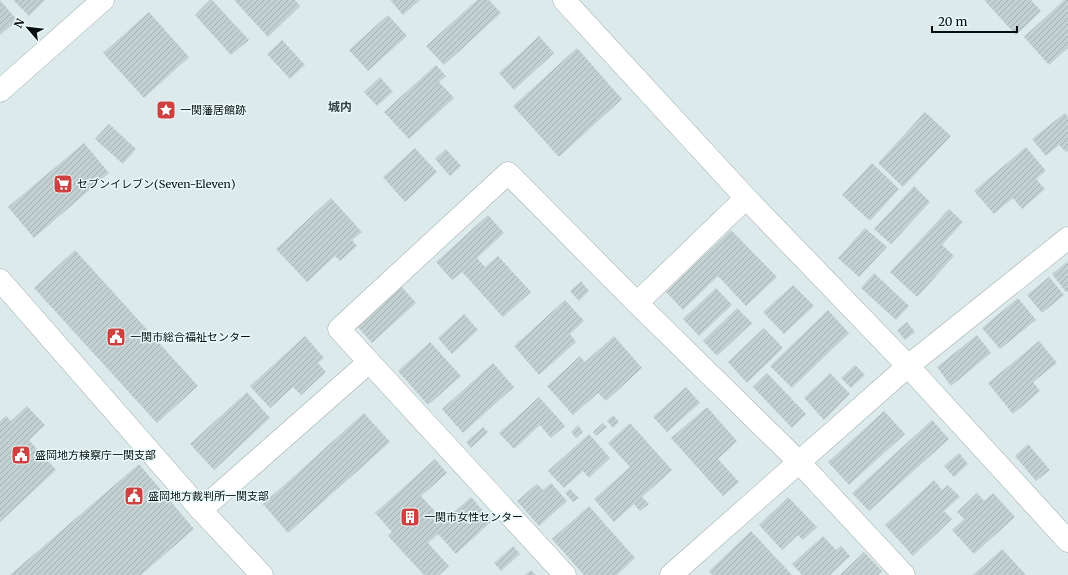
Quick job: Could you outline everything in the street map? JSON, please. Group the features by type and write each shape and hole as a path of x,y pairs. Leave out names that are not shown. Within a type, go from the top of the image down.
{"main road":[{"path":"0,91 103,0"},
{"path":"564,0 746,198 908,366 1068,541"},
{"path":"565,575 339,329 508,173 637,303 799,462 904,575"},
{"path":"637,303 746,198"},
{"path":"681,572 799,462 908,366 1068,238"},
{"path":"0,280 201,510 262,575"},
{"path":"201,510 369,362"}],"building":[{"path":"0,0 17,20 0,35"},
{"path":"13,0 45,0 29,16"},
{"path":"210,0 212,0 249,40 231,55 195,15"},
{"path":"234,0 295,0 300,6 268,37"},
{"path":"390,0 420,0 403,15"},
{"path":"477,0 489,0 501,13 444,65 426,46"},
{"path":"984,0 1031,0 1041,11 1016,35"},
{"path":"1064,0 1068,0 1068,48 1049,65 1024,37"},
{"path":"149,12 189,57 144,98 103,53"},
{"path":"388,15 407,36 368,71 349,50"},
{"path":"539,36 554,53 514,90 499,73"},
{"path":"282,40 305,65 290,79 267,54"},
{"path":"577,48 622,99 559,157 513,106"},
{"path":"436,65 446,76 439,82 454,98 409,139 384,112"},
{"path":"380,77 393,92 377,106 364,92"},
{"path":"925,112 951,136 903,187 878,163"},
{"path":"1065,113 1068,117 1068,150 1066,152 1059,145 1046,156 1032,139"},
{"path":"109,124 136,149 123,164 95,139"},
{"path":"84,143 109,173 34,238 8,207"},
{"path":"1026,147 1046,171 1036,179 1045,189 1022,209 1013,198 994,214 974,191"},
{"path":"415,148 437,172 405,202 383,177"},
{"path":"446,149 461,166 450,176 435,159"},
{"path":"872,163 899,189 870,221 842,195"},
{"path":"914,186 930,202 891,244 874,229"},
{"path":"331,198 362,232 352,240 357,246 340,261 335,256 307,282 276,249"},
{"path":"949,209 963,222 942,245 954,256 917,297 890,272"},
{"path":"488,215 504,233 477,258 485,267 498,256 531,292 503,317 462,272 452,280 436,262"},
{"path":"865,228 887,247 859,277 838,258"},
{"path":"731,230 777,277 746,306 718,276 683,310 666,292"},
{"name":"一関市総合福祉センター","path":"75,250 198,386 157,423 34,288"},
{"path":"1068,261 1068,291 1066,292 1052,274"},
{"path":"874,273 909,306 896,320 861,288"},
{"path":"1049,277 1064,295 1042,313 1027,295"},
{"path":"581,281 589,291 579,301 570,291"},
{"path":"793,285 814,306 784,334 763,312"},
{"path":"402,287 416,303 372,343 358,327"},
{"path":"716,288 732,305 699,336 683,319"},
{"path":"1018,298 1036,320 1000,349 982,328"},
{"path":"565,300 584,321 570,334 576,342 539,375 514,346"},
{"path":"737,308 752,323 717,356 703,341"},
{"path":"828,310 849,333 792,388 770,366"},
{"path":"464,314 478,330 452,354 438,338"},
{"path":"907,322 915,332 905,340 897,330"},
{"path":"764,328 783,348 747,383 728,362"},
{"path":"977,335 991,353 951,386 937,367"},
{"path":"305,336 324,358 318,363 326,372 301,395 293,387 270,408 250,386"},
{"path":"614,336 642,368 606,401 598,393 573,415 547,386 580,356 585,362"},
{"path":"1039,341 1057,363 1033,382 1040,391 1013,414 988,383"},
{"path":"430,342 461,376 428,405 398,371"},
{"path":"493,363 514,387 463,433 442,409"},
{"path":"855,365 865,375 851,388 841,378"},
{"path":"767,373 806,414 792,428 753,387"},
{"path":"830,373 850,394 824,420 804,398"},
{"path":"686,387 700,403 667,432 653,417"},
{"path":"247,392 270,418 214,470 190,444"},
{"path":"539,397 565,426 551,438 540,425 514,449 499,433"},
{"name":"盛岡地方検察庁一関支部","path":"27,406 45,425 29,440 56,470 0,522 0,421 6,416 11,421"},
{"path":"707,407 737,441 718,459 739,482 723,496 671,438"},
{"path":"884,411 905,434 849,485 828,462"},
{"path":"364,413 390,442 288,533 263,504"},
{"path":"613,415 619,422 613,428 607,421"},
{"path":"932,420 949,439 869,511 852,493"},
{"path":"603,423 607,427 596,436 593,432"},
{"path":"630,423 672,470 642,497 649,504 640,511 634,504 614,522 594,499 630,467 608,443"},
{"path":"578,425 583,432 576,438 571,432"},
{"path":"483,427 488,432 471,448 466,442"},
{"path":"589,434 610,458 589,478 583,471 564,488 548,471"},
{"path":"1028,444 1050,470 1036,481 1015,456"},
{"path":"959,453 968,464 954,477 944,466"},
{"name":"一関市女性センター","path":"435,459 447,473 421,496 444,521 471,497 492,521 456,554 438,534 428,543 449,566 439,575 424,575 388,536 392,532 375,513"},
{"name":"盛岡地方裁判所一関支部","path":"139,464 194,529 141,575 10,575"},
{"path":"934,480 942,490 948,485 960,497 944,511 952,519 913,556 885,525"},
{"path":"551,483 567,501 539,526 517,501 537,484 543,490"},
{"path":"570,489 579,498 573,502 565,493"},
{"path":"977,493 984,501 993,493 1015,517 974,554 952,530 964,519 957,512"},
{"path":"788,497 817,527 803,540 798,535 782,550 759,525"},
{"path":"589,506 635,558 617,575 584,575 552,539"},
{"path":"751,531 792,575 712,575 709,571"},
{"path":"823,536 836,550 841,546 850,556 830,575 802,575 792,564"},
{"path":"513,546 520,554 501,571 494,563"},
{"path":"1002,549 1026,575 973,575"},
{"path":"864,552 882,571 878,575 840,575"},
{"path":"531,570 536,575 525,575"}],"place":[{"name":"一関藩居館跡","path":"166,110"},
{"name":"セブンイレブン(Seven-Eleven)","path":"63,184"},
{"name":"一関市総合福祉センター","path":"116,337"},
{"name":"盛岡地方検察庁一関支部","path":"21,455"},
{"name":"盛岡地方裁判所一関支部","path":"134,496"},
{"name":"一関市女性センター","path":"410,517"}],"district":[{"name":"城内","path":"340,106"}]}
